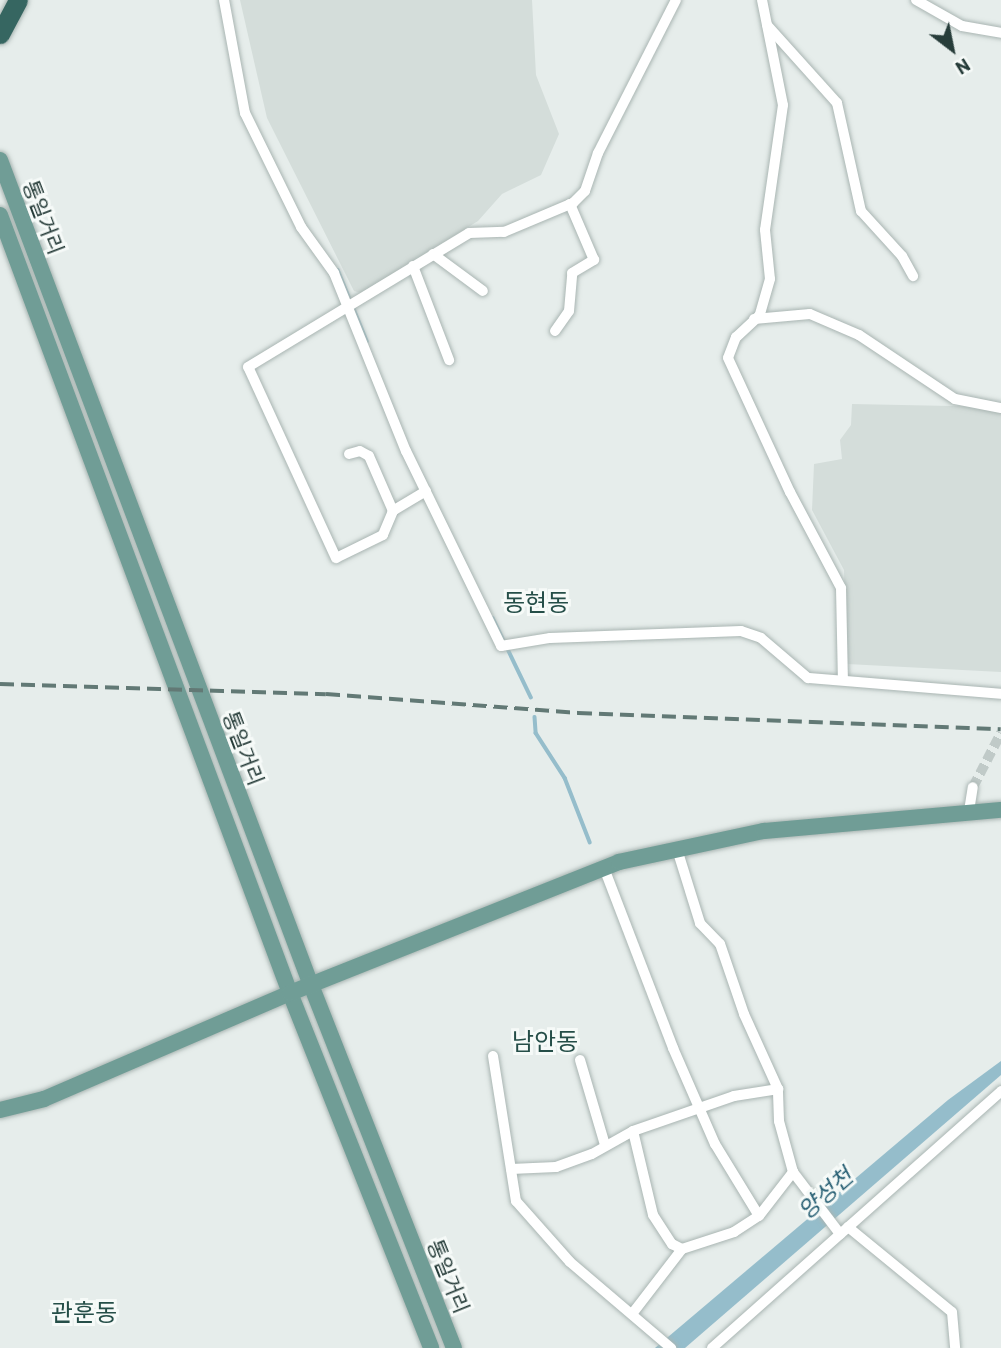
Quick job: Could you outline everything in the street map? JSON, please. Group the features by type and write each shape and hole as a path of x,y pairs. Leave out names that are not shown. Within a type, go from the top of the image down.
{"highway":[{"path":"0,34 18,0"}],"main road":[{"name":"통일거리","path":"0,160 310,985 454,1348"},
{"name":"통일거리","path":"0,215 290,992 431,1348"},
{"path":"0,1110 92,1080 290,992 604,868 764,831 1001,810"}],"street":[{"path":"224,0 244,113 291,209 353,305 426,491 501,646 550,638 741,631 761,638 808,678 1001,694"},
{"path":"426,491 393,511 383,535 336,558 248,368 469,233 504,232 570,204 585,191 598,153 676,0"},
{"path":"762,0 783,105 765,230 770,279 754,319 736,337 728,358 790,492 841,588 843,680"},
{"path":"916,0 962,26 1001,33"},
{"path":"765,23 810,78 837,103 861,211 902,257 913,276"},
{"path":"555,331 569,311 572,273 594,260 570,204"},
{"path":"433,254 483,290"},
{"path":"413,266 449,360"},
{"path":"754,319 810,314 859,335 955,399 1001,408"},
{"path":"349,454 360,451 369,456 393,511"},
{"path":"969,811 972,787"},
{"path":"677,849 700,923 720,944 744,1014 778,1089 779,1121 793,1172 818,1207 842,1230 952,1312 955,1348"},
{"path":"604,868 630,943 700,1109 759,1216"},
{"path":"493,1056 516,1201 570,1262 667,1343"},
{"path":"580,1060 605,1145"},
{"path":"511,1169 556,1167 633,1131 734,1096 778,1089"},
{"path":"712,1348 1001,1091"},
{"path":"633,1131 653,1214 672,1244 682,1249 697,1248 759,1216 793,1172"},
{"path":"632,1314 682,1249"}],"shaded area":[{"path":"240,0 532,0 536,75 559,134 541,175 502,194 478,221 361,293 354,291 267,118"},
{"path":"852,404 1001,407 1001,672 847,664 844,570 812,510 814,464 842,459 840,440 851,425"}],"water":[{"path":"1001,1061 1001,1075 685,1348 655,1348 948,1100"}],"waterway":[{"path":"338,270 367,341"},
{"path":"493,618 531,697"},
{"path":"535,717 536,733 565,778 590,842"}],"tunnel":[{"path":"973,787 1001,733"}],"railway":[{"path":"0,684 326,694 578,713 1001,729"}],"district":[{"name":"동현동","path":"536,602"},
{"name":"남안동","path":"545,1041"},
{"name":"관훈동","path":"84,1312"}],"water label":[{"name":"양성천","path":"825,1193"}]}
